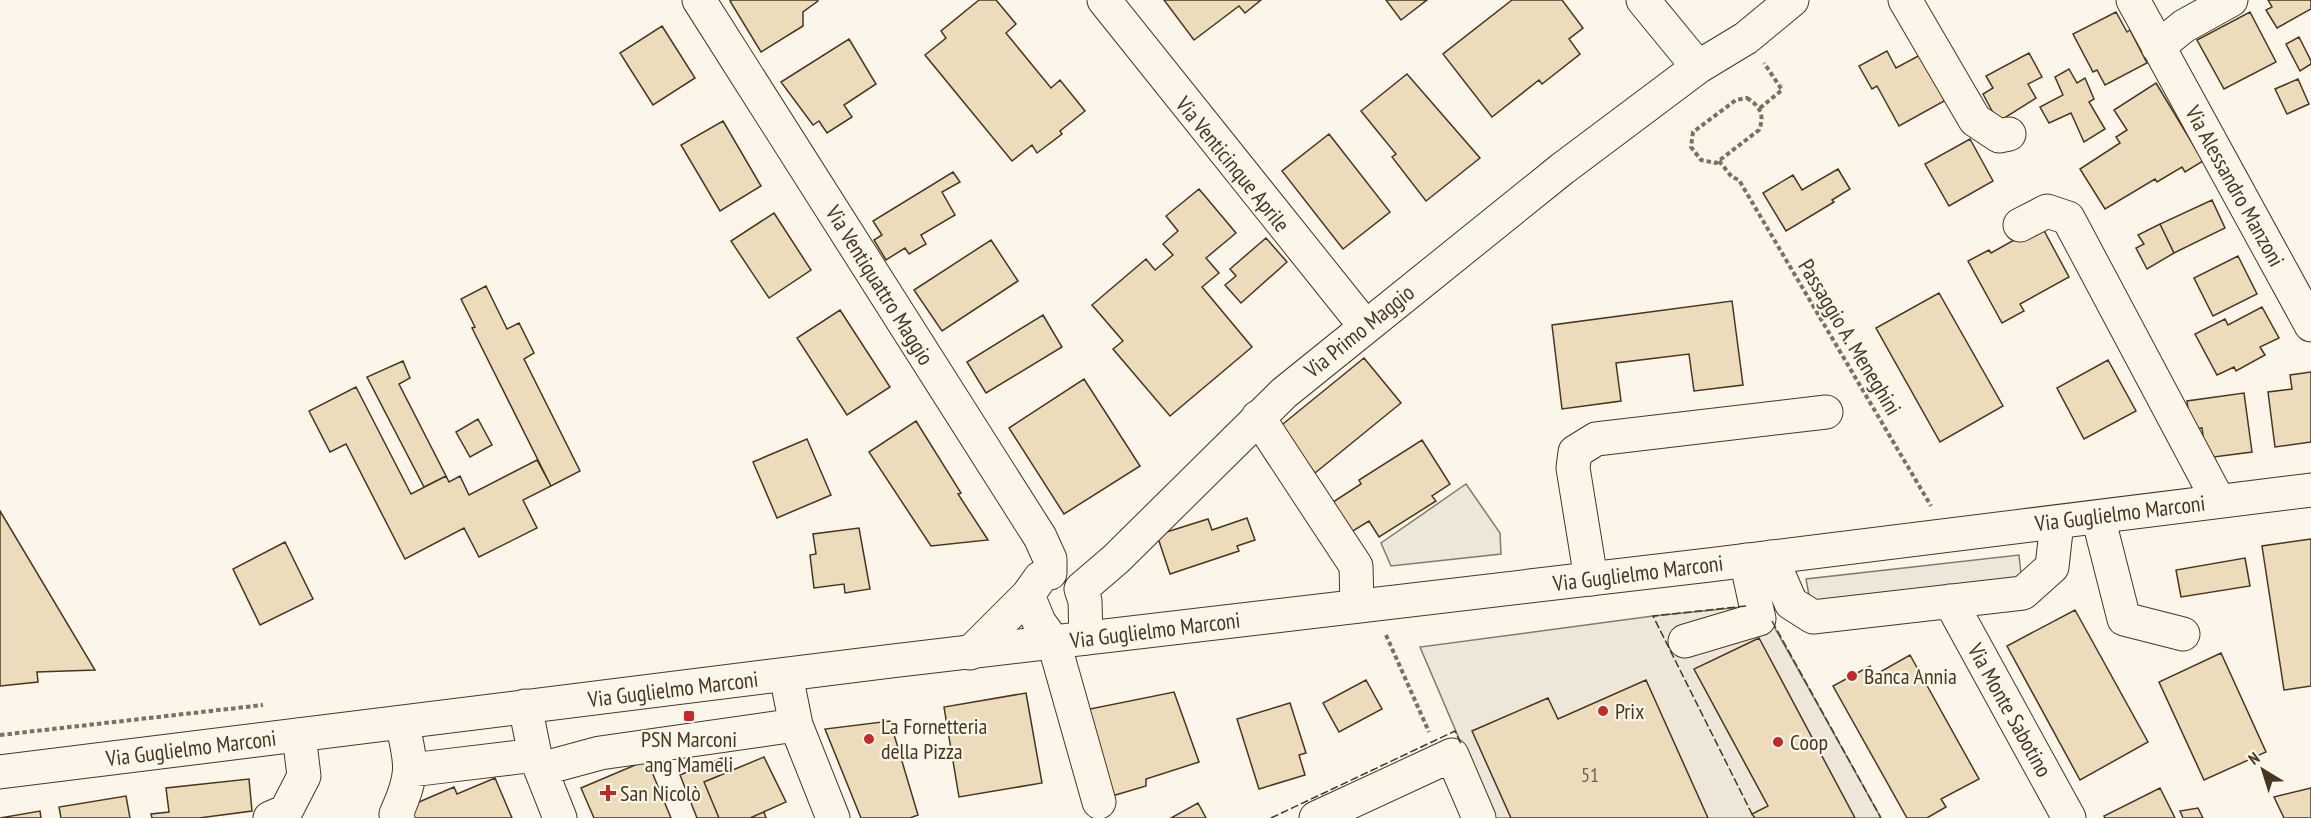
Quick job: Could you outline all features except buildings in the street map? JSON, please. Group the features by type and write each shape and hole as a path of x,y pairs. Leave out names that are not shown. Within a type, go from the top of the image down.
{"street":[{"name":"Via Ventiquattro Maggio","path":"699,0 1040,537 1050,559 1039,584 1039,622 1054,643 1099,802"},
{"name":"Via Venticinque Aprile","path":"1104,0 1365,326"},
{"path":"1643,0 1698,67"},
{"name":"Via Primo Maggio","path":"1082,589 1116,559 1258,417 1365,326 1562,169 1698,67 1746,38 1792,0"},
{"path":"1905,0 1975,120 1999,136 2009,134"},
{"name":"Via Alessandro Manzoni","path":"2133,0 2311,325"},
{"path":"2158,47 2184,26 2231,0"},
{"path":"2020,225 2048,211 2068,218 2218,500"},
{"path":"1591,579 1572,468 1575,452 1581,446 1596,439 1826,412"},
{"path":"1258,417 1356,566 1369,605"},
{"name":"Via Guglielmo Marconi","path":"1,769 402,723 525,706 1758,559 2311,490"},
{"path":"2098,517 2124,619 2183,634"},
{"path":"1758,559 1791,603 1813,617 2023,593 2052,567 2057,522"},
{"path":"1685,641 1760,619 1758,559"},
{"path":"970,653 1039,584 1064,572 1082,589 1085,601 1086,638"},
{"name":"Via Monte Sabotino","path":"1950,601 2069,818"},
{"path":"786,675 796,726 832,818"},
{"path":"525,706 538,762 560,818"},
{"path":"398,818 396,814 407,791 411,770 402,723"},
{"path":"411,770 538,762 796,726"},
{"path":"270,818 286,811 304,776 299,735"},
{"path":"1316,818 1452,755 1479,818"}],"path":[{"path":"1746,38 1782,90 1760,108"},
{"path":"1747,98 1760,108 1762,116 1759,130 1719,161 1710,163 1695,154 1691,147 1693,132 1736,100 1747,98"},
{"name":"Passaggio A. Meneghini","path":"1719,161 1732,177 1739,180 1947,535"},
{"path":"1369,605 1433,742"},
{"path":"0,735 275,704"}],"shaded area":[{"path":"1466,484 1500,533 1501,554 1391,566 1381,543"},
{"path":"2019,555 2023,593 1813,617 1806,579"},
{"path":"1762,605 1881,818 1493,818 1420,647 1653,616"}],"fence":[{"path":"1746,606 1653,616 1754,818"},
{"path":"1772,621 1881,818"},
{"path":"1271,818 1455,731 1461,744"}],"place":[{"name":"Banca Annia","path":"1852,676"},
{"name":"Prix","path":"1603,711"},
{"name":"PSN Marconi ang Mameli","path":"689,716"},
{"name":"La Fornetteria della Pizza","path":"869,739"},
{"name":"Coop","path":"1778,742"},
{"name":"San Nicolò","path":"608,793"}]}
